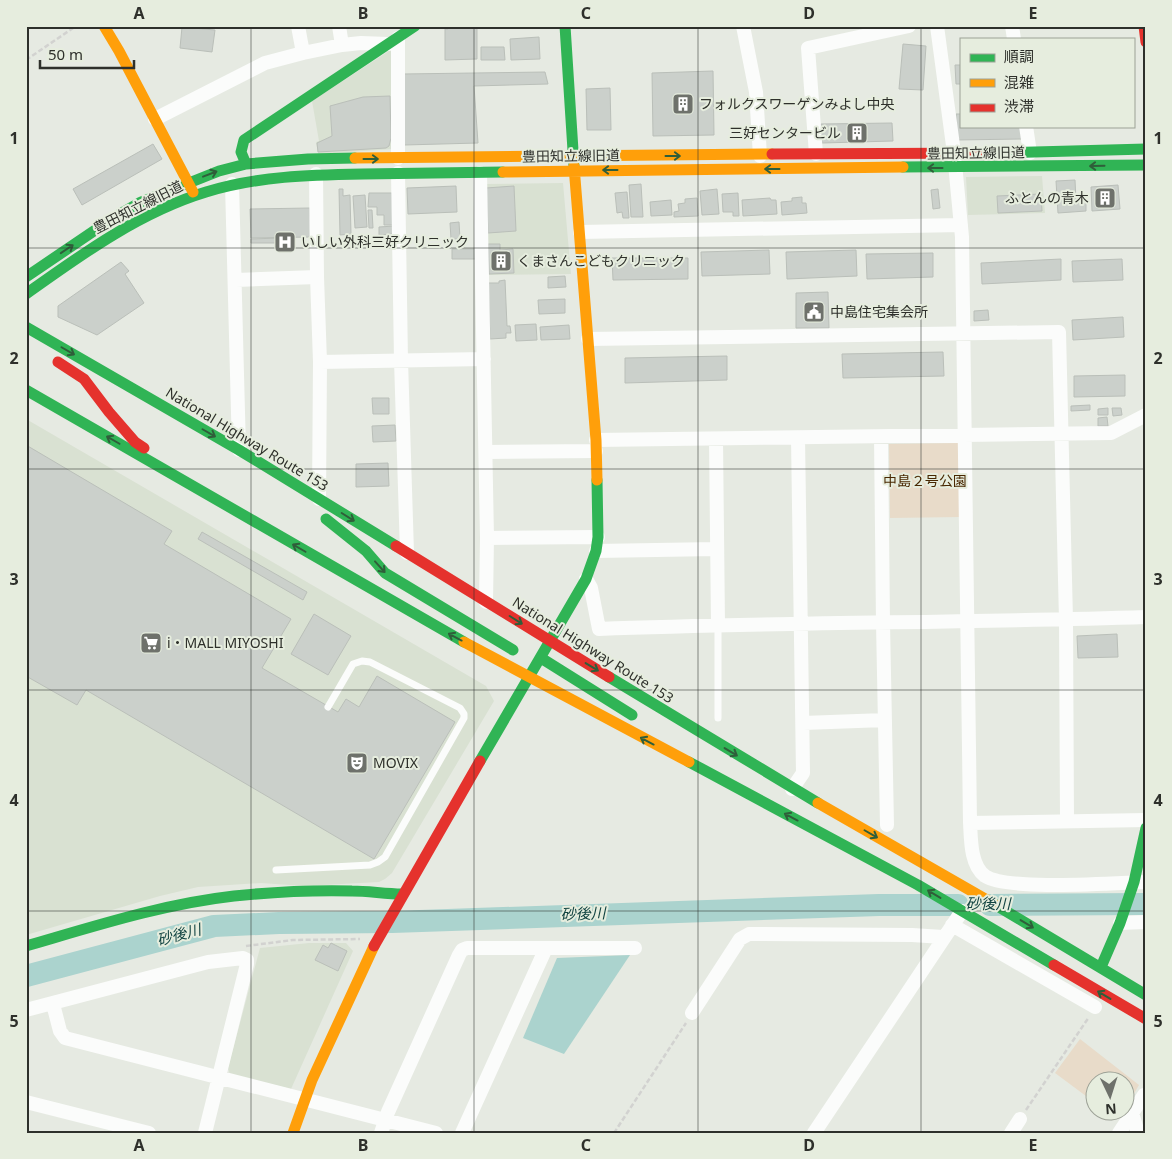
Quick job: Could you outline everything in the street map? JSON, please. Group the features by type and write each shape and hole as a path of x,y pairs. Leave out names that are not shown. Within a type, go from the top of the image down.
{"main road":[{"path":"104,26 189,182 194,195"},
{"path":"246,164 241,152 241,145 244,140 415,26"},
{"path":"293,1133 346,1003 377,939 529,677 531,659 550,642 586,579 596,552 598,537 596,446 574,171 565,26"},
{"path":"1144,26 1146,42"},
{"name":"豊田知立線旧道","path":"26,277 113,218 141,202 219,171 246,164 308,159 573,155 760,156 1030,153 1146,149"},
{"name":"豊田知立線旧道","path":"26,294 76,258 174,202 232,184 264,177 316,174 1146,165"},
{"name":"National Highway Route 153","path":"26,327 239,450 792,789 976,893 1146,994"},
{"path":"51,358 84,378 109,412 135,442 221,503"},
{"path":"26,390 429,623 918,885 1146,1019"},
{"path":"296,485 321,515 366,551 385,573 531,659 639,719"},
{"path":"663,734 708,773"},
{"path":"1101,967 1140,882 1146,828"},
{"path":"26,946 136,916 193,902 221,898 297,892 350,891 402,894"}],"street":[{"path":"298,26 303,53"},
{"path":"339,26 342,45"},
{"path":"743,26 756,92 760,156"},
{"path":"816,154 808,48 909,26"},
{"path":"937,26 954,153 961,225 972,854 986,876 1006,882 1034,885 1140,882"},
{"path":"155,119 265,63 342,45 393,41 398,158"},
{"path":"1026,128 1030,153"},
{"path":"480,173 486,452 486,602"},
{"path":"316,174 320,362 319,499"},
{"path":"398,174 406,553"},
{"path":"232,184 239,450"},
{"path":"580,232 961,225"},
{"path":"236,280 317,277"},
{"path":"588,339 1059,332 1066,620 1067,821"},
{"path":"320,362 484,359"},
{"path":"486,452 716,440 1111,433 1146,415"},
{"path":"881,437 888,825"},
{"path":"792,789 803,773 798,438"},
{"path":"716,440 718,624"},
{"path":"487,538 598,537"},
{"path":"596,552 716,549"},
{"path":"586,579 591,588 599,629 718,624 800,625 1146,617"},
{"path":"803,723 885,720"},
{"path":"970,823 1146,820"},
{"path":"976,893 986,876"},
{"path":"814,1133 962,911"},
{"path":"1120,923 1146,922"},
{"path":"952,925 1095,1007"},
{"path":"692,1013 740,939 749,934 912,935 944,937"},
{"path":"383,1127 458,955 462,950 468,948 635,948"},
{"path":"462,1133 546,948"},
{"path":"26,1010 208,962 244,958 247,960 205,1133"},
{"path":"53,1004 60,1032 65,1038 305,1100 383,1127 436,1133"},
{"path":"1134,1110 1144,1094 1146,1096"},
{"path":"26,1102 150,1133"},
{"path":"1011,1133 1020,1119"},
{"path":"1134,1120 1138,1133"},
{"path":"1120,1133 1127,1122"}],"lane":[{"path":"718,624 718,718"},
{"path":"276,870 370,865 378,862 384,856 464,718 460,708 370,662 362,661 353,664 328,707"}],"path":[{"path":"26,60 76,26"},
{"path":"1020,1119 1095,1007"},
{"path":"614,1133 692,1013"}],"shaded area":[{"path":"392,49 393,149 318,154 316,142 319,141 312,101"},
{"path":"1042,176 1045,213 968,215 966,177"},
{"path":"563,183 571,274 488,275 485,184"},
{"path":"26,419 486,686 494,701 392,873 385,879 379,882 304,886 261,883 198,887 160,896 26,935"},
{"path":"309,943 346,943 353,951 291,1089 230,1075 228,1068 260,948"}],"green space":[{"name":"中島２号公園","path":"960,443 961,517 890,518 889,444"},
{"path":"1080,1039 1122,1072 1084,1072 1084,1095 1055,1073"},
{"path":"1134,1081 1139,1085 1134,1094"}],"water":[{"path":"630,955 564,1054 523,1038 557,958"}],"building":[{"path":"448,26 477,26 477,59 445,60 445,29 448,29"},
{"path":"182,27 215,30 212,52 180,48"},
{"path":"539,37 540,59 511,60 510,39"},
{"path":"903,44 926,46 923,90 899,89"},
{"path":"481,47 504,47 505,60 481,60"},
{"path":"955,65 960,65 960,84 956,84"},
{"name":"フォルクスワーゲンみよし中央","path":"713,71 714,135 653,136 652,73"},
{"path":"545,72 548,84 474,86 478,143 404,145 403,74"},
{"path":"610,88 611,130 587,130 586,89"},
{"path":"390,96 391,138 389,146 386,148 318,152 317,143 332,136 330,106 363,97"},
{"path":"956,114 960,114 960,128 1020,128 1022,139 956,140"},
{"name":"三好センタービル","path":"892,123 893,141 822,143 821,124"},
{"path":"153,144 162,159 82,205 73,189"},
{"path":"1075,180 1076,201 1086,200 1086,211 1058,213 1056,181"},
{"path":"641,184 643,217 631,217 629,185"},
{"name":"ふとんの青木","path":"1118,185 1120,209 1092,211 1091,187"},
{"path":"456,186 457,212 408,214 407,188"},
{"path":"514,186 516,231 488,233 486,188"},
{"path":"339,189 343,189 343,196 350,195 351,234 340,235"},
{"path":"717,189 719,214 702,215 700,191"},
{"path":"938,189 940,208 933,209 931,190"},
{"path":"627,192 629,218 623,218 622,212 617,213 615,193"},
{"path":"369,193 392,193 393,225 384,225 384,215 377,215 377,207 368,207"},
{"path":"738,193 739,216 733,216 733,212 723,212 722,194"},
{"path":"1041,194 1042,211 998,213 997,196"},
{"path":"365,195 367,227 355,228 353,196"},
{"path":"802,197 802,203 806,203 807,213 782,215 781,202 792,201 792,198"},
{"path":"697,198 698,216 674,217 674,212 679,211 678,204 685,203 685,199"},
{"path":"770,198 771,200 776,200 777,214 743,216 742,200"},
{"path":"671,200 672,215 651,216 650,202"},
{"path":"310,208 311,237 251,238 250,209"},
{"path":"368,210 372,210 373,228 369,228"},
{"path":"459,222 460,239 451,239 450,223"},
{"path":"394,226 394,234 379,235 379,227"},
{"path":"280,238 280,243 251,243 251,239"},
{"name":"くまさんこどもクリニック","path":"488,244 500,244 500,250 513,249 514,273 489,274"},
{"path":"452,249 477,249 478,259 452,259"},
{"path":"769,250 770,274 702,276 701,252"},
{"path":"856,250 857,276 787,279 786,252"},
{"path":"933,253 933,277 867,279 866,254"},
{"path":"612,258 688,258 688,279 613,280"},
{"path":"1061,259 1061,280 982,284 981,263"},
{"path":"1122,259 1123,280 1073,282 1072,261"},
{"path":"121,262 129,271 125,274 144,303 97,335 58,317 58,306"},
{"path":"565,276 566,287 548,288 548,277"},
{"path":"505,280 507,326 510,326 511,333 506,333 506,338 490,339 488,283 499,283 499,281"},
{"path":"828,292 829,328 796,328 796,293"},
{"path":"565,299 565,313 539,314 538,300"},
{"path":"988,310 989,320 974,321 974,311"},
{"path":"1123,317 1124,337 1073,340 1072,320"},
{"path":"536,324 537,340 516,341 515,325"},
{"path":"569,325 570,339 541,340 540,327"},
{"path":"943,352 944,376 843,378 842,354"},
{"path":"727,356 727,380 625,383 625,358"},
{"path":"1125,375 1125,396 1074,397 1074,376"},
{"path":"372,398 389,398 389,414 373,414"},
{"path":"1090,405 1090,410 1071,411 1071,406"},
{"path":"1108,408 1108,415 1098,415 1098,409"},
{"path":"1112,408 1121,408 1122,415 1113,416"},
{"path":"1107,417 1108,426 1098,426 1098,418"},
{"path":"395,425 396,441 373,442 372,426"},
{"name":"i・MALL MIYOSHI","path":"26,445 172,531 164,544 291,619 262,668 338,712 346,699 359,707 377,676 455,722 374,859 86,690 77,705 26,676"},
{"path":"388,463 389,486 356,487 356,464"},
{"path":"202,532 307,592 303,600 198,539"},
{"path":"314,614 351,636 328,675 291,654"},
{"path":"1117,634 1118,657 1078,658 1077,636"},
{"path":"331,943 347,951 338,971 315,960 323,945 328,948"}],"waterway":[{"name":"砂後川","path":"990,905 1146,904"},
{"name":"砂後川","path":"26,976 214,926 279,923 392,922 879,905 958,905"}],"traffic: fast":[{"path":"246,164 241,152 244,140 415,26"},
{"path":"565,26 574,166"},
{"path":"996,153 1146,149"},
{"path":"26,277 113,218 141,202 219,171 246,164 308,159 355,158"},
{"path":"903,167 1146,165"},
{"path":"26,294 112,235 182,200 206,192 245,183 304,176 503,172"},
{"path":"26,327 239,450 396,546"},
{"path":"26,390 464,642"},
{"path":"480,761 586,579 596,551 598,537 597,480"},
{"path":"326,519 366,551 385,573 513,650"},
{"path":"541,658 632,715"},
{"path":"609,677 818,803"},
{"path":"689,762 918,885 1054,965"},
{"path":"1101,967 1120,923 1134,882 1146,828"},
{"path":"26,946 129,916 181,904 234,896 308,891 358,891 402,894"},
{"path":"994,904 1146,995"}],"traffic: slow":[{"path":"104,26 193,192"},
{"path":"355,158 772,154"},
{"path":"574,166 596,440 597,480"},
{"path":"503,172 903,167"},
{"path":"464,642 689,762"},
{"path":"818,803 994,904"},
{"path":"293,1133 312,1080 374,946"}],"traffic: jam":[{"path":"1144,26 1146,42"},
{"path":"772,154 996,153"},
{"path":"58,362 84,379 135,442 144,448"},
{"path":"396,546 609,677"},
{"path":"374,946 480,761"},
{"path":"1054,965 1146,1019"}],"place":[{"name":"フォルクスワーゲンみよし中央","path":"683,104"},
{"name":"三好センタービル","path":"857,133"},
{"name":"ふとんの青木","path":"1105,198"},
{"name":"いしい外科三好クリニック","path":"285,242"},
{"name":"くまさんこどもクリニック","path":"501,261"},
{"name":"中島住宅集会所","path":"814,312"},
{"name":"i・MALL MIYOSHI","path":"151,643"},
{"name":"MOVIX","path":"357,763"}]}
